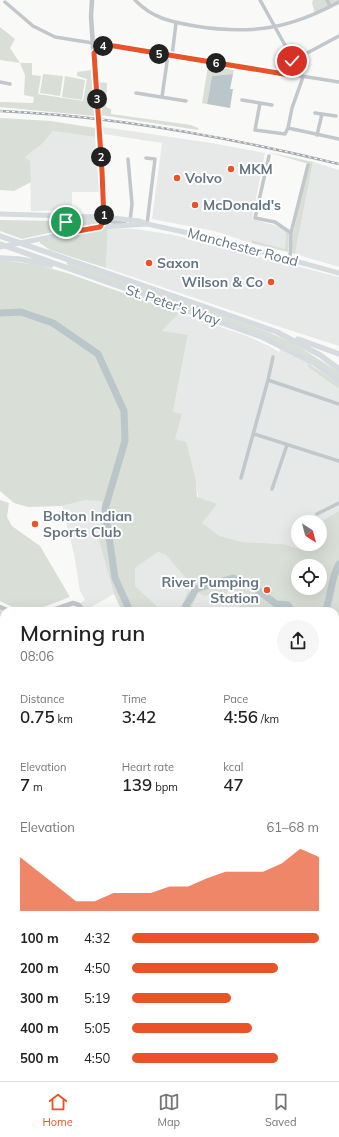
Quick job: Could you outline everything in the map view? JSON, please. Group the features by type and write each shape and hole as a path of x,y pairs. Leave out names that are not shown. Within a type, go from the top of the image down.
{"highway":[{"name":"St. Peter's Way","path":"0,236 277,332 314,352 339,369"},
{"name":"St. Peter's Way","path":"0,244 222,321 262,337 308,360 339,380"},
{"path":"0,258 19,258 89,276"},
{"path":"277,332 339,354"}],"main road":[{"name":"Manchester Road","path":"0,214 24,216 104,217 147,224 216,239 339,273"},
{"path":"24,216 64,221 68,225 67,233"},
{"name":"Manchester Road","path":"0,248 55,235 130,222"}],"street":[{"path":"11,0 6,3 33,26 47,34 170,56 339,82"},
{"path":"92,0 91,16 104,217 100,227"},
{"path":"135,0 157,17 176,23 252,31 275,28 302,20 339,2"},
{"path":"327,0 330,6"},
{"path":"261,1 292,61 290,75"},
{"path":"162,97 176,23"},
{"path":"292,61 339,36"},
{"path":"94,53 104,45"},
{"path":"260,103 256,130 285,134 303,77"},
{"path":"0,82 8,81"},
{"path":"136,93 184,102"},
{"path":"242,100 272,106"},
{"path":"315,113 336,116"},
{"path":"318,135 322,114"},
{"path":"288,128 339,140"},
{"path":"269,156 255,218 275,222 291,233"},
{"path":"146,158 155,159 147,224"},
{"path":"128,159 127,165 132,204 130,222"},
{"path":"290,259 291,233 308,165"},
{"path":"92,217 103,208"},
{"path":"241,478 254,434 273,357"},
{"path":"268,380 339,404"},
{"path":"254,434 339,461"},
{"path":"272,489 287,445"},
{"path":"318,514 339,503"},
{"path":"60,607 70,603 77,604 80,607"}],"shaded area":[{"path":"313,0 339,1 315,14 312,3"},
{"path":"0,27 15,39 10,48 20,63 0,60"},
{"path":"20,63 32,63 32,75 41,76 38,94 83,101 87,79 77,76 77,72 91,70 94,116 0,107 0,102 33,103 34,97 24,95 25,75"},
{"path":"208,66 234,70 233,74 212,76 207,104 202,103"},
{"path":"43,74 63,76 60,96 40,93"},
{"path":"233,74 230,89 233,89 230,108 207,104 212,76"},
{"path":"65,76 85,80 82,100 62,97"},
{"path":"98,82 107,83 106,107 111,109 111,114 191,125 198,128 198,130 101,115"},
{"path":"0,118 51,121 95,128 95,137 53,131 42,144 25,157 30,161 31,182 14,191 0,190"},
{"path":"103,127 211,143 265,153 252,219 277,226 286,231 285,249 252,240 251,243 214,231 152,219 162,143 104,134"},
{"path":"53,131 95,137 99,192 72,192 72,210 31,211 30,161 25,157 42,144"},
{"path":"267,152 313,162 295,254 291,253 293,234 309,164"},
{"path":"313,162 339,170 339,267 295,254"},
{"path":"70,218 102,220 98,224 74,228 71,224"},
{"path":"0,220 57,221 62,223 64,227 62,230 22,239 0,231"},
{"path":"108,228 136,229 174,235 339,277 339,346 106,268"},
{"path":"108,228 106,268 50,250 40,243 40,240 67,234 94,232"},
{"path":"286,231 289,234 288,252 251,243 252,240 285,249"},
{"path":"0,260 39,265 70,274 179,313 162,331 188,335 173,412 182,414 175,439 186,442 196,481 197,497 217,504 202,523 220,536 242,542 283,544 291,546 291,551 327,551 327,518 339,511 339,607 239,607 249,597 229,588 224,601 209,594 206,596 200,594 166,555 158,552 135,568 135,586 157,607 120,607 114,594 99,541 102,501 86,500 62,506 28,507 14,503 0,491"},
{"path":"69,262 268,332 293,343 339,372 339,378 316,362 266,336 70,267 66,263"},
{"path":"179,313 247,336 279,352 281,348 308,363 308,367 339,389 339,511 327,518 327,515 291,515 291,546 283,544 242,542 220,536 202,523 196,481 175,439 173,412 188,336 162,331"},
{"path":"308,363 339,384 339,389 308,367"},
{"path":"0,500 9,503 7,517 12,526 40,546 70,597 44,607 13,607 0,601"},
{"path":"86,500 102,500 99,541 114,594 91,607 83,607 80,603 85,600 80,591 74,554 62,506"},
{"path":"158,552 166,555 190,581 193,588 209,594 229,588 250,597 239,607 192,607 197,596 189,590 182,607 157,607 135,586 135,568"},
{"path":"188,590 197,596 192,607 182,607"}],"waterway":[{"path":"0,313 21,312 53,323 98,354 124,411 125,441 105,509 115,578 128,607"},
{"path":"326,607 334,576 339,564"},
{"path":"185,607 196,589 233,578 250,584 276,604 288,605 289,607"}],"railway":[{"path":"0,111 86,118 171,129 255,145 339,164"}],"place":[{"name":"MKM","path":"231,169"},
{"name":"Volvo","path":"177,178"},
{"name":"McDonald's","path":"195,205"},
{"name":"Saxon","path":"149,263"},
{"name":"Wilson & Co","path":"271,282"},
{"name":"Bolton Indian Sports Club","path":"35,524"},
{"name":"River Pumping Station","path":"267,590"}],"route":[{"path":"66,222 68,225 67,233 100,227 104,220 94,53 99,48 104,45 114,46 290,75 292,61"}]}
